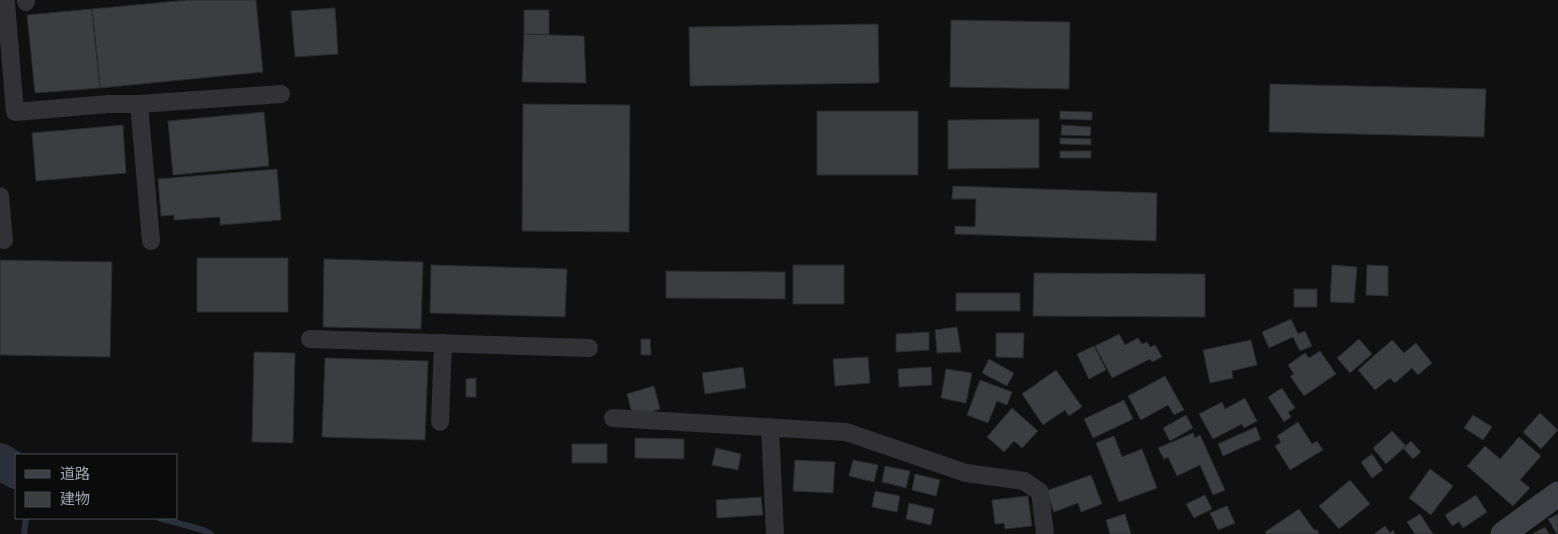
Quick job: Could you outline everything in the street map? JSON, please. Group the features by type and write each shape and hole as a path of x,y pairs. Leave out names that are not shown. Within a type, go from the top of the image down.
{"main road":[{"path":"1503,534 1558,494"}],"street":[{"path":"6,3 8,113 108,104 139,104 281,94"},
{"path":"139,104 151,241"},
{"path":"0,196 4,240"},
{"path":"310,339 589,348"},
{"path":"440,422 443,343"},
{"path":"613,418 846,432 966,473 1024,481 1040,492 1045,534"},
{"path":"770,427 775,534"}],"building":[{"path":"188,0 256,0 263,72 100,88 92,9"},
{"path":"335,8 338,54 295,57 291,11"},
{"path":"92,9 100,88 35,93 27,15"},
{"path":"524,10 549,10 549,34 524,34"},
{"path":"951,20 1070,22 1069,89 950,87"},
{"path":"878,24 879,83 690,86 689,27"},
{"path":"524,34 584,36 586,83 522,82"},
{"path":"1270,84 1486,89 1484,137 1269,132"},
{"path":"523,104 630,105 629,232 522,231"},
{"path":"817,111 918,111 918,175 817,175"},
{"path":"1060,111 1092,112 1092,120 1060,119"},
{"path":"264,112 269,166 173,175 168,121"},
{"path":"1039,119 1039,168 948,169 948,120"},
{"path":"123,125 126,173 36,181 32,133"},
{"path":"1062,125 1091,127 1090,136 1061,135"},
{"path":"1060,138 1091,139 1091,145 1060,144"},
{"path":"1060,151 1091,151 1091,158 1060,158"},
{"path":"277,169 281,220 220,225 220,217 174,220 174,215 161,216 158,179"},
{"path":"953,186 1157,193 1156,241 955,234 955,226 975,227 976,199 952,199"},
{"path":"197,258 288,258 288,312 197,312"},
{"path":"324,259 423,262 421,329 323,327"},
{"path":"0,260 112,262 110,357 0,355"},
{"path":"431,265 567,269 565,317 430,313"},
{"path":"793,265 844,265 844,304 793,304"},
{"path":"1332,265 1357,267 1354,303 1330,302"},
{"path":"1367,265 1388,266 1388,296 1366,295"},
{"path":"666,271 785,272 785,299 666,298"},
{"path":"1034,273 1205,274 1205,317 1033,316"},
{"path":"1294,289 1317,289 1317,307 1294,307"},
{"path":"956,293 1020,293 1020,311 956,311"},
{"path":"1291,319 1298,334 1305,331 1312,346 1300,351 1293,337 1269,348 1262,332"},
{"path":"957,327 961,352 937,353 935,330"},
{"path":"929,332 929,350 896,352 896,334"},
{"path":"996,333 1024,333 1023,358 996,357"},
{"path":"1119,334 1125,345 1138,338 1142,344 1147,342 1150,347 1155,345 1162,357 1152,362 1150,359 1112,378 1095,346"},
{"path":"641,339 650,339 651,355 641,355"},
{"path":"1359,339 1372,354 1350,373 1337,358"},
{"path":"1251,340 1257,365 1232,371 1233,378 1210,383 1203,350"},
{"path":"1392,340 1404,353 1416,343 1432,363 1418,375 1412,368 1395,383 1390,378 1375,390 1358,370"},
{"path":"1094,346 1106,370 1089,379 1077,354"},
{"path":"1320,351 1336,374 1304,396 1290,376 1294,374 1288,365 1305,353 1309,358"},
{"path":"254,352 295,353 293,443 252,442"},
{"path":"868,357 870,383 835,386 833,359"},
{"path":"325,358 428,361 425,440 322,437"},
{"path":"989,359 1014,373 1007,386 982,373"},
{"path":"743,367 746,388 705,394 702,373"},
{"path":"931,367 932,385 899,387 898,369"},
{"path":"946,369 972,373 966,403 941,398"},
{"path":"1056,370 1082,407 1069,416 1065,410 1043,425 1022,394"},
{"path":"1165,376 1184,410 1174,415 1168,405 1141,420 1128,396"},
{"path":"476,378 476,397 466,397 466,379"},
{"path":"980,380 1012,392 1007,405 997,401 988,423 967,415"},
{"path":"654,386 660,409 633,417 627,394"},
{"path":"1282,388 1295,408 1288,412 1291,417 1284,422 1268,397"},
{"path":"1245,398 1257,421 1244,428 1242,424 1213,439 1199,414 1222,402 1225,409"},
{"path":"1124,400 1133,419 1093,438 1084,419"},
{"path":"1012,408 1038,431 1022,448 1014,441 1004,452 987,437"},
{"path":"1540,413 1558,430 1541,449 1523,432"},
{"path":"1186,415 1193,428 1170,441 1163,428"},
{"path":"1473,415 1492,427 1483,440 1464,428"},
{"path":"1298,422 1312,444 1317,441 1323,450 1290,470 1275,446 1281,442 1277,436"},
{"path":"1256,427 1261,439 1223,456 1218,444"},
{"path":"1392,431 1406,446 1386,464 1373,448"},
{"path":"1193,433 1195,438 1200,435 1225,490 1213,495 1200,465 1177,476 1168,457 1164,459 1158,448"},
{"path":"1114,436 1122,457 1142,449 1157,488 1119,502 1096,443"},
{"path":"1519,437 1541,456 1520,480 1530,488 1513,506 1467,466 1485,446 1500,459"},
{"path":"635,438 684,439 684,459 635,458"},
{"path":"1411,441 1421,452 1413,459 1403,448"},
{"path":"572,444 607,444 607,463 572,463"},
{"path":"716,448 741,454 738,470 712,465"},
{"path":"1372,454 1383,470 1372,478 1361,462"},
{"path":"795,460 835,462 833,493 793,491"},
{"path":"853,460 878,465 874,482 849,476"},
{"path":"885,466 910,471 906,488 882,482"},
{"path":"1430,469 1453,486 1431,515 1409,498"},
{"path":"915,474 940,480 936,496 912,490"},
{"path":"1091,475 1102,504 1081,512 1078,503 1054,512 1046,491"},
{"path":"1350,480 1370,504 1339,529 1319,506"},
{"path":"875,491 900,496 897,512 872,507"},
{"path":"1205,495 1212,509 1194,518 1186,504"},
{"path":"1476,495 1487,512 1463,528 1459,522 1452,526 1445,515"},
{"path":"1028,496 1032,526 1005,529 1004,523 995,524 992,500"},
{"path":"761,497 763,515 717,518 716,500"},
{"path":"909,503 934,509 931,525 906,519"},
{"path":"1227,506 1235,523 1218,530 1210,513"},
{"path":"1299,509 1319,534 1267,534 1265,532"},
{"path":"1125,514 1131,534 1110,534 1106,520"},
{"path":"1420,514 1433,534 1415,534 1407,522"},
{"path":"1558,514 1558,534 1557,534 1548,519"},
{"path":"1385,526 1390,533 1393,530 1395,534 1374,534"},
{"path":"1545,527 1549,534 1532,534"}],"waterway":[{"path":"0,461 15,470"},
{"path":"24,534 26,519"},
{"path":"163,519 211,534"}]}
